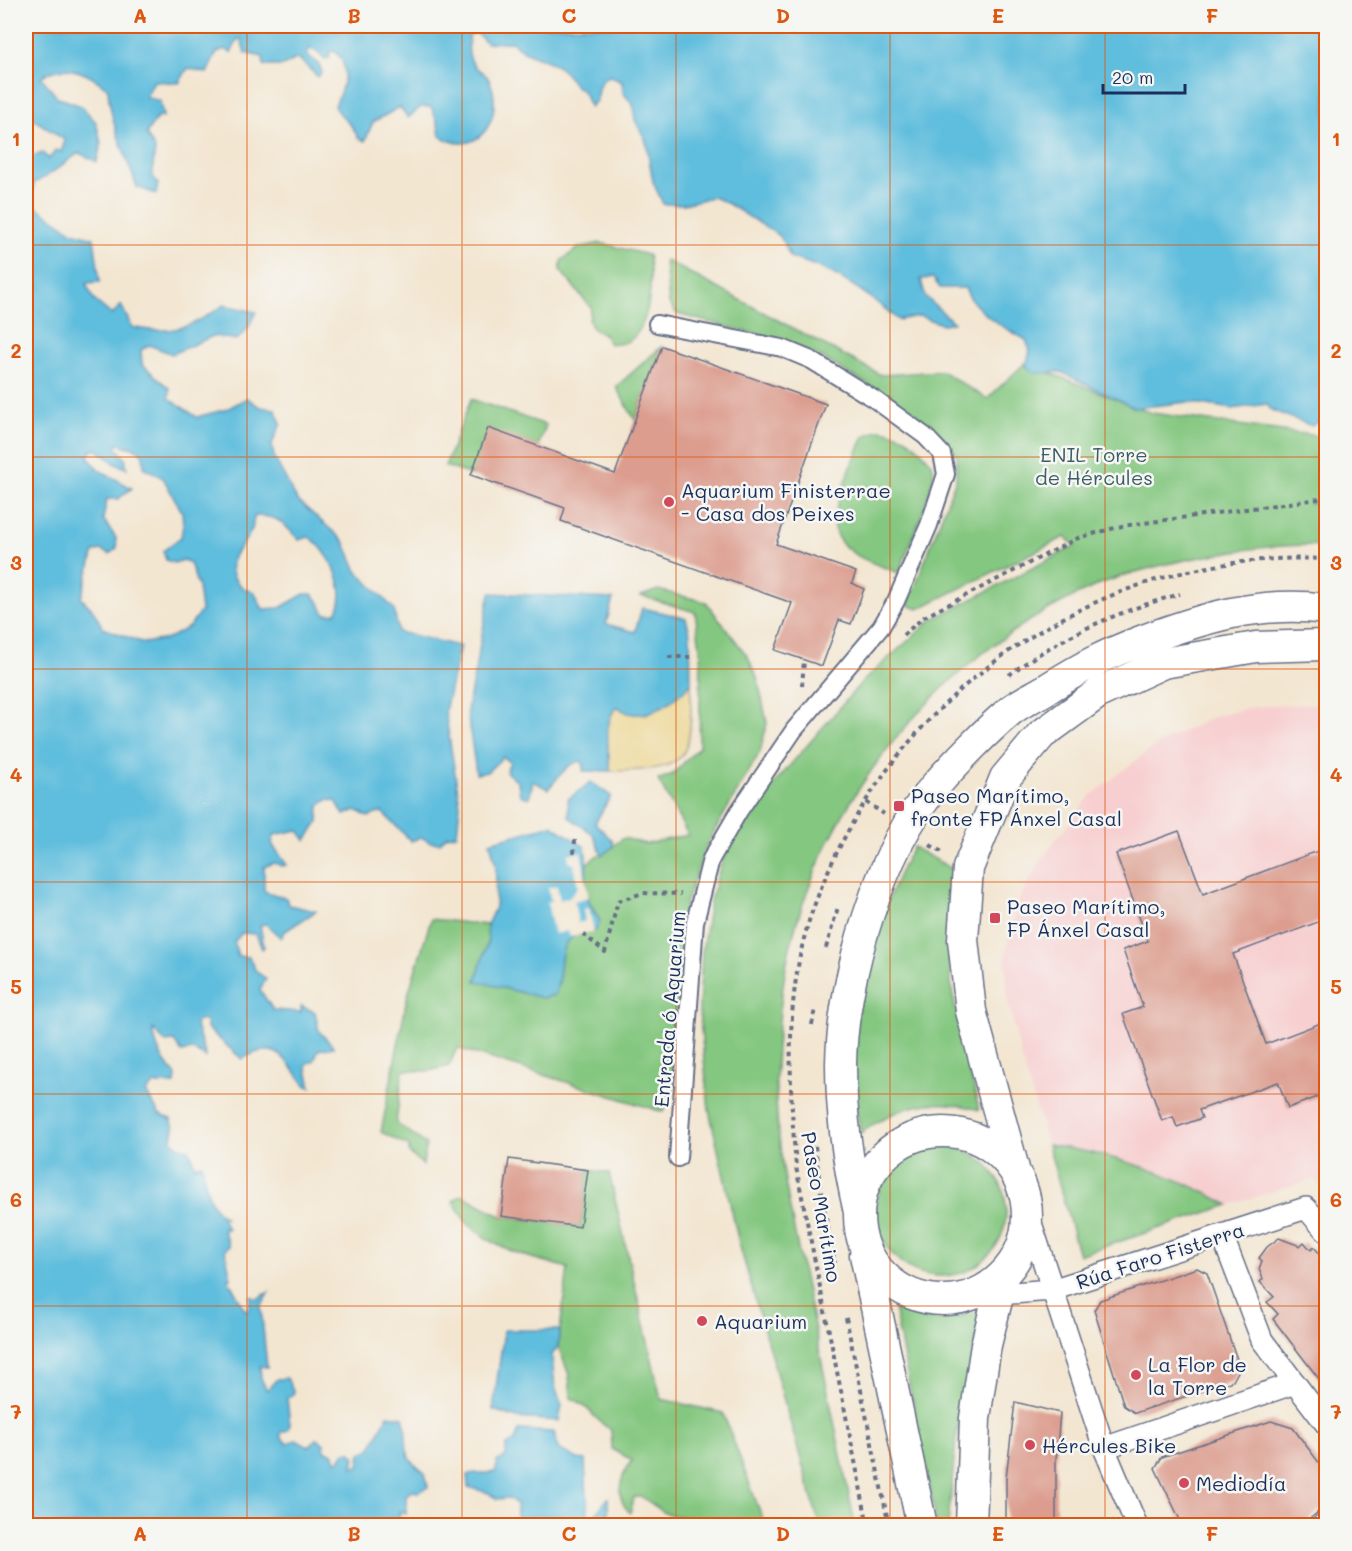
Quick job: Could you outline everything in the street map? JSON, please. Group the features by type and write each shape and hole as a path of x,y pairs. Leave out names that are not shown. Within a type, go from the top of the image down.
{"main road":[{"path":"922,1526 850,1174 842,1065 846,1006 855,959 875,896 906,830 935,786 1010,711 1100,656 1200,619 1250,609 1308,606 1326,609"},
{"path":"971,1526 975,1418 994,1287 1017,1258 1025,1238 1028,1214 1024,1192 1014,1169 971,1011 963,940 968,868 1005,778 1041,735 1100,692 1163,663 1256,646 1326,645"},
{"path":"994,1287 957,1299 932,1300 908,1293 887,1280 871,1260 860,1225 864,1186 877,1163 897,1146 921,1134 947,1132 973,1137 996,1150 1014,1169"}],"street":[{"name":"Entrada ó Aquarium","path":"657,324 782,348 811,360 925,436 942,454 946,474 929,525 896,601 868,643 794,730 760,778 711,859 700,898 688,987 686,1072 678,1158"},
{"name":"Rúa Faro Fisterra","path":"994,1287 1052,1290 1306,1208 1326,1231"},
{"path":"1028,1214 1104,1448 1137,1526"},
{"path":"1222,1235 1262,1340 1326,1424"},
{"path":"1104,1448 1295,1383"},
{"path":"1322,1526 1326,1522"}],"path":[{"path":"899,639 924,617 1078,538 1122,526 1326,498"},
{"name":"Paseo Marítimo","path":"868,1526 796,1167 792,1116 791,1066 797,976 813,910 841,843 895,759 931,718 994,662 1057,620 1128,587 1176,574 1262,560 1326,559"},
{"path":"668,657 690,657"},
{"path":"574,853 575,840"},
{"path":"583,934 605,952 618,901 643,893 687,894 700,898"}],"shaded area":[{"path":"1326,703 1326,1193 1314,1179 1229,1205 1203,1191 1093,1152 1048,1145 1026,1075 1008,1002 1005,954 1018,903 1039,862 1090,796 1156,745 1215,716 1254,707"}],"green space":[{"path":"601,243 648,255 650,281 646,313 641,327 633,338 622,343 608,343 605,335 593,329 589,321 591,308 560,270 562,260 580,247"},
{"name":"ENIL Torre de Hércules","path":"665,260 881,375 942,371 987,399 1025,363 1152,413 1326,437 1326,502 1308,504 1326,503 1326,546 1293,545 1244,550 1184,560 1136,572 1100,584 1045,612 993,646 946,685 903,730 866,779 834,831 809,888 790,947 782,991 776,1065 777,1121 789,1204 855,1525 822,1525 817,1516 739,1243 709,1110 699,1010 702,952 710,901 722,861 754,807 862,682 931,620 1075,546 1065,537 918,609 908,605 956,479 957,455 945,439 914,412 824,359 788,342 677,314 669,303"},
{"path":"662,346 635,420 616,387"},
{"path":"471,399 546,425 538,447 471,475 445,466"},
{"path":"878,430 908,439 926,456 933,467 926,503 899,573 850,551 838,538 835,529 838,503 864,436"},
{"path":"658,590 706,602 748,657 758,680 767,723 760,752 707,844 685,904 673,1091 663,1112 457,1048 449,1066 429,1071 403,1070 396,1123 426,1144 423,1165 409,1153 409,1146 381,1132 407,998 431,919 487,925 488,941 476,981 559,983 562,951 566,940 573,936 594,932 600,921 587,898 589,897 585,876 587,863 624,838 646,844 688,835 658,780 673,774 699,747 701,654 695,612 641,596"},
{"path":"913,847 954,870 946,926 952,991 979,1110 946,1104 917,1106 889,1116 861,1133 854,1098 853,1065 860,1000 867,966 888,901"},
{"path":"1048,1145 1141,1166 1186,1183 1229,1205 1079,1255"},
{"path":"941,1146 966,1151 987,1165 1001,1186 1006,1211 1001,1236 987,1257 966,1271 941,1276 916,1271 895,1257 881,1236 876,1211 881,1186 895,1165 916,1151"},
{"path":"588,1170 609,1173 661,1399 723,1413 765,1525 701,1525 665,1513 642,1497 634,1497 630,1513 622,1500 620,1487 624,1473 632,1460 612,1449 611,1430 571,1398 569,1375 558,1346 568,1268 516,1253 491,1241 469,1225 453,1201 462,1195 501,1216 580,1227"},
{"path":"894,1308 937,1320 981,1312 956,1439 948,1525 937,1525"}],"sand":[{"path":"691,683 690,730 687,745 681,756 672,763 657,768 610,771 608,728 609,720 617,706 646,714 664,705"}],"water":[{"path":"26,26 1326,26 1326,417 1312,426 1271,410 1267,404 1232,409 1188,402 1135,408 1061,372 1034,373 1026,366 1030,351 1026,340 983,312 965,288 940,288 933,278 921,279 925,296 954,323 941,324 920,316 898,320 848,282 806,262 791,258 780,236 727,203 713,197 684,204 663,204 653,182 646,141 635,120 633,104 623,93 622,82 610,76 603,80 598,89 597,100 590,107 584,92 575,86 561,69 524,51 512,42 487,43 476,33 469,35 470,58 474,66 488,78 493,90 494,104 487,128 479,137 468,142 455,142 440,136 431,107 421,107 408,118 400,107 373,122 365,141 358,138 354,129 335,106 343,84 344,70 340,57 334,51 329,52 330,58 325,59 314,50 309,49 307,54 319,65 322,72 318,77 298,58 283,66 264,66 263,57 245,53 241,39 238,39 231,53 225,49 217,52 207,73 188,68 179,83 154,81 146,97 160,101 163,117 157,118 146,134 155,149 152,175 158,184 156,194 137,187 115,127 108,89 93,78 76,71 58,70 41,77 57,97 81,106 96,122 101,143 97,162 79,153 34,183 32,204 73,232 94,238 100,282 86,283 94,300 112,315 121,305 132,327 146,330 181,328 202,319 224,305 256,312 248,328 237,340 213,336 172,354 149,345 141,350 142,364 170,389 169,398 197,417 227,409 247,398 260,407 275,409 281,423 272,444 274,457 297,500 344,541 357,571 394,609 398,632 460,646 445,711 460,805 457,834 446,836 440,843 430,842 421,837 411,841 382,812 368,817 356,810 344,815 336,801 327,800 319,806 318,823 306,840 298,830 274,835 272,844 287,865 274,863 264,867 264,891 286,898 289,905 316,911 284,932 281,938 266,924 260,925 264,947 262,949 256,934 242,933 234,942 238,956 249,957 256,971 266,979 260,990 273,1010 301,1012 301,1006 315,1012 319,1031 334,1047 318,1050 314,1061 306,1064 311,1087 306,1086 280,1055 273,1051 264,1051 242,1059 207,1028 206,1021 199,1020 195,1023 206,1057 193,1050 182,1052 174,1041 165,1042 153,1029 160,1054 176,1075 175,1084 155,1084 146,1092 159,1114 171,1119 174,1128 172,1140 179,1147 189,1149 195,1166 202,1164 211,1201 219,1213 225,1217 222,1219 228,1229 223,1229 229,1246 225,1250 231,1278 228,1279 245,1310 248,1310 251,1296 257,1299 269,1292 261,1307 267,1367 260,1366 261,1379 267,1390 277,1379 287,1378 294,1393 287,1398 290,1425 288,1430 281,1432 281,1437 287,1443 296,1440 309,1447 317,1438 324,1444 325,1450 334,1455 336,1461 340,1460 345,1452 351,1452 355,1457 353,1467 359,1466 361,1453 370,1449 388,1415 403,1417 408,1453 416,1466 425,1473 428,1487 419,1492 411,1491 406,1496 406,1514 399,1511 400,1520 406,1520 407,1525 26,1525 26,158 43,153 49,159 56,150 61,152 65,140 26,116","holes":["118,444 137,449 143,455 144,467 163,478 182,512 181,537 163,551 166,560 174,563 184,560 190,563 198,587 201,611 189,627 167,639 144,643 103,628 93,610 81,598 94,552 101,550 109,554 117,548 116,538 103,519 107,499 118,499 132,488 99,470 88,457 91,451 96,449 116,464 127,468 125,458 116,447","255,516 275,519 285,525 299,540 309,537 317,543 330,561 339,583 340,604 336,613 325,614 312,594 304,594 280,608 263,609 254,592 239,584 232,572 233,558 249,535"]},
{"path":"490,593 613,599 606,624 635,632 642,608 686,618 690,634 691,683 666,704 646,713 626,712 617,706 609,720 608,728 610,771 583,771 584,765 581,761 566,768 548,789 533,781 529,798 520,795 518,782 506,772 510,762 503,757 487,772 476,774 467,711"},
{"path":"591,782 611,796 595,823 612,840 613,847 602,855 593,834 569,817 568,799"},
{"path":"552,825 585,847 587,893 593,911 600,921 596,930 581,933 571,938 566,944 562,952 555,995 542,998 476,981 488,941 487,925 495,907 496,866 490,842"},
{"path":"504,1330 560,1330 558,1346 552,1355 555,1388 562,1405 559,1421 517,1418 493,1410"},
{"path":"519,1430 554,1432 558,1449 585,1460 588,1519 591,1523 595,1521 597,1512 608,1498 609,1525 518,1525 516,1504 509,1498 497,1499 489,1493 468,1487 467,1475 496,1471 497,1462 506,1456 506,1446 515,1440"}],"pier":[{"path":"581,852 589,897 574,901 578,923 585,921 583,909 589,908 594,932 570,937 568,931 554,934 547,902 551,901 548,888 557,886 560,900 569,897 578,887 574,864 569,862 568,854"}],"building":[{"name":"Aquarium Finisterrae - Casa dos Peixes","path":"662,346 826,404 776,544 856,572 852,583 864,589 851,624 839,620 822,666 775,650 792,603 561,521 565,508 471,475 488,428 615,474"},
{"path":"1179,831 1203,894 1326,848 1326,919 1233,954 1266,1044 1326,1021 1326,1094 1288,1108 1278,1082 1199,1110 1202,1118 1177,1127 1173,1117 1162,1121 1123,1014 1143,1007 1123,950 1148,941 1116,854"},
{"path":"509,1159 588,1170 580,1227 501,1216"},
{"path":"1279,1238 1300,1246 1304,1242 1311,1250 1314,1247 1326,1261 1326,1388 1273,1319 1278,1314 1267,1302 1274,1297 1260,1282 1263,1279 1259,1269 1262,1261 1259,1258 1267,1247"},
{"path":"1197,1268 1207,1273 1240,1368 1233,1381 1135,1413 1124,1406 1094,1310 1100,1300"},
{"path":"1015,1402 1060,1413 1056,1460 1056,1526 1006,1526 1006,1478"},
{"path":"1271,1421 1293,1428 1326,1472 1324,1507 1301,1526 1183,1526 1155,1468 1162,1457"}],"place":[{"name":"Aquarium Finisterrae - Casa dos Peixes","path":"669,502"},
{"name":"Paseo Marítimo, fronte FP Ánxel Casal","path":"899,806"},
{"name":"Paseo Marítimo, FP Ánxel Casal","path":"995,918"},
{"name":"Aquarium","path":"702,1321"},
{"name":"La Flor de la Torre","path":"1136,1375"},
{"name":"Hércules Bike","path":"1030,1445"},
{"name":"Mediodía","path":"1184,1483"}]}
